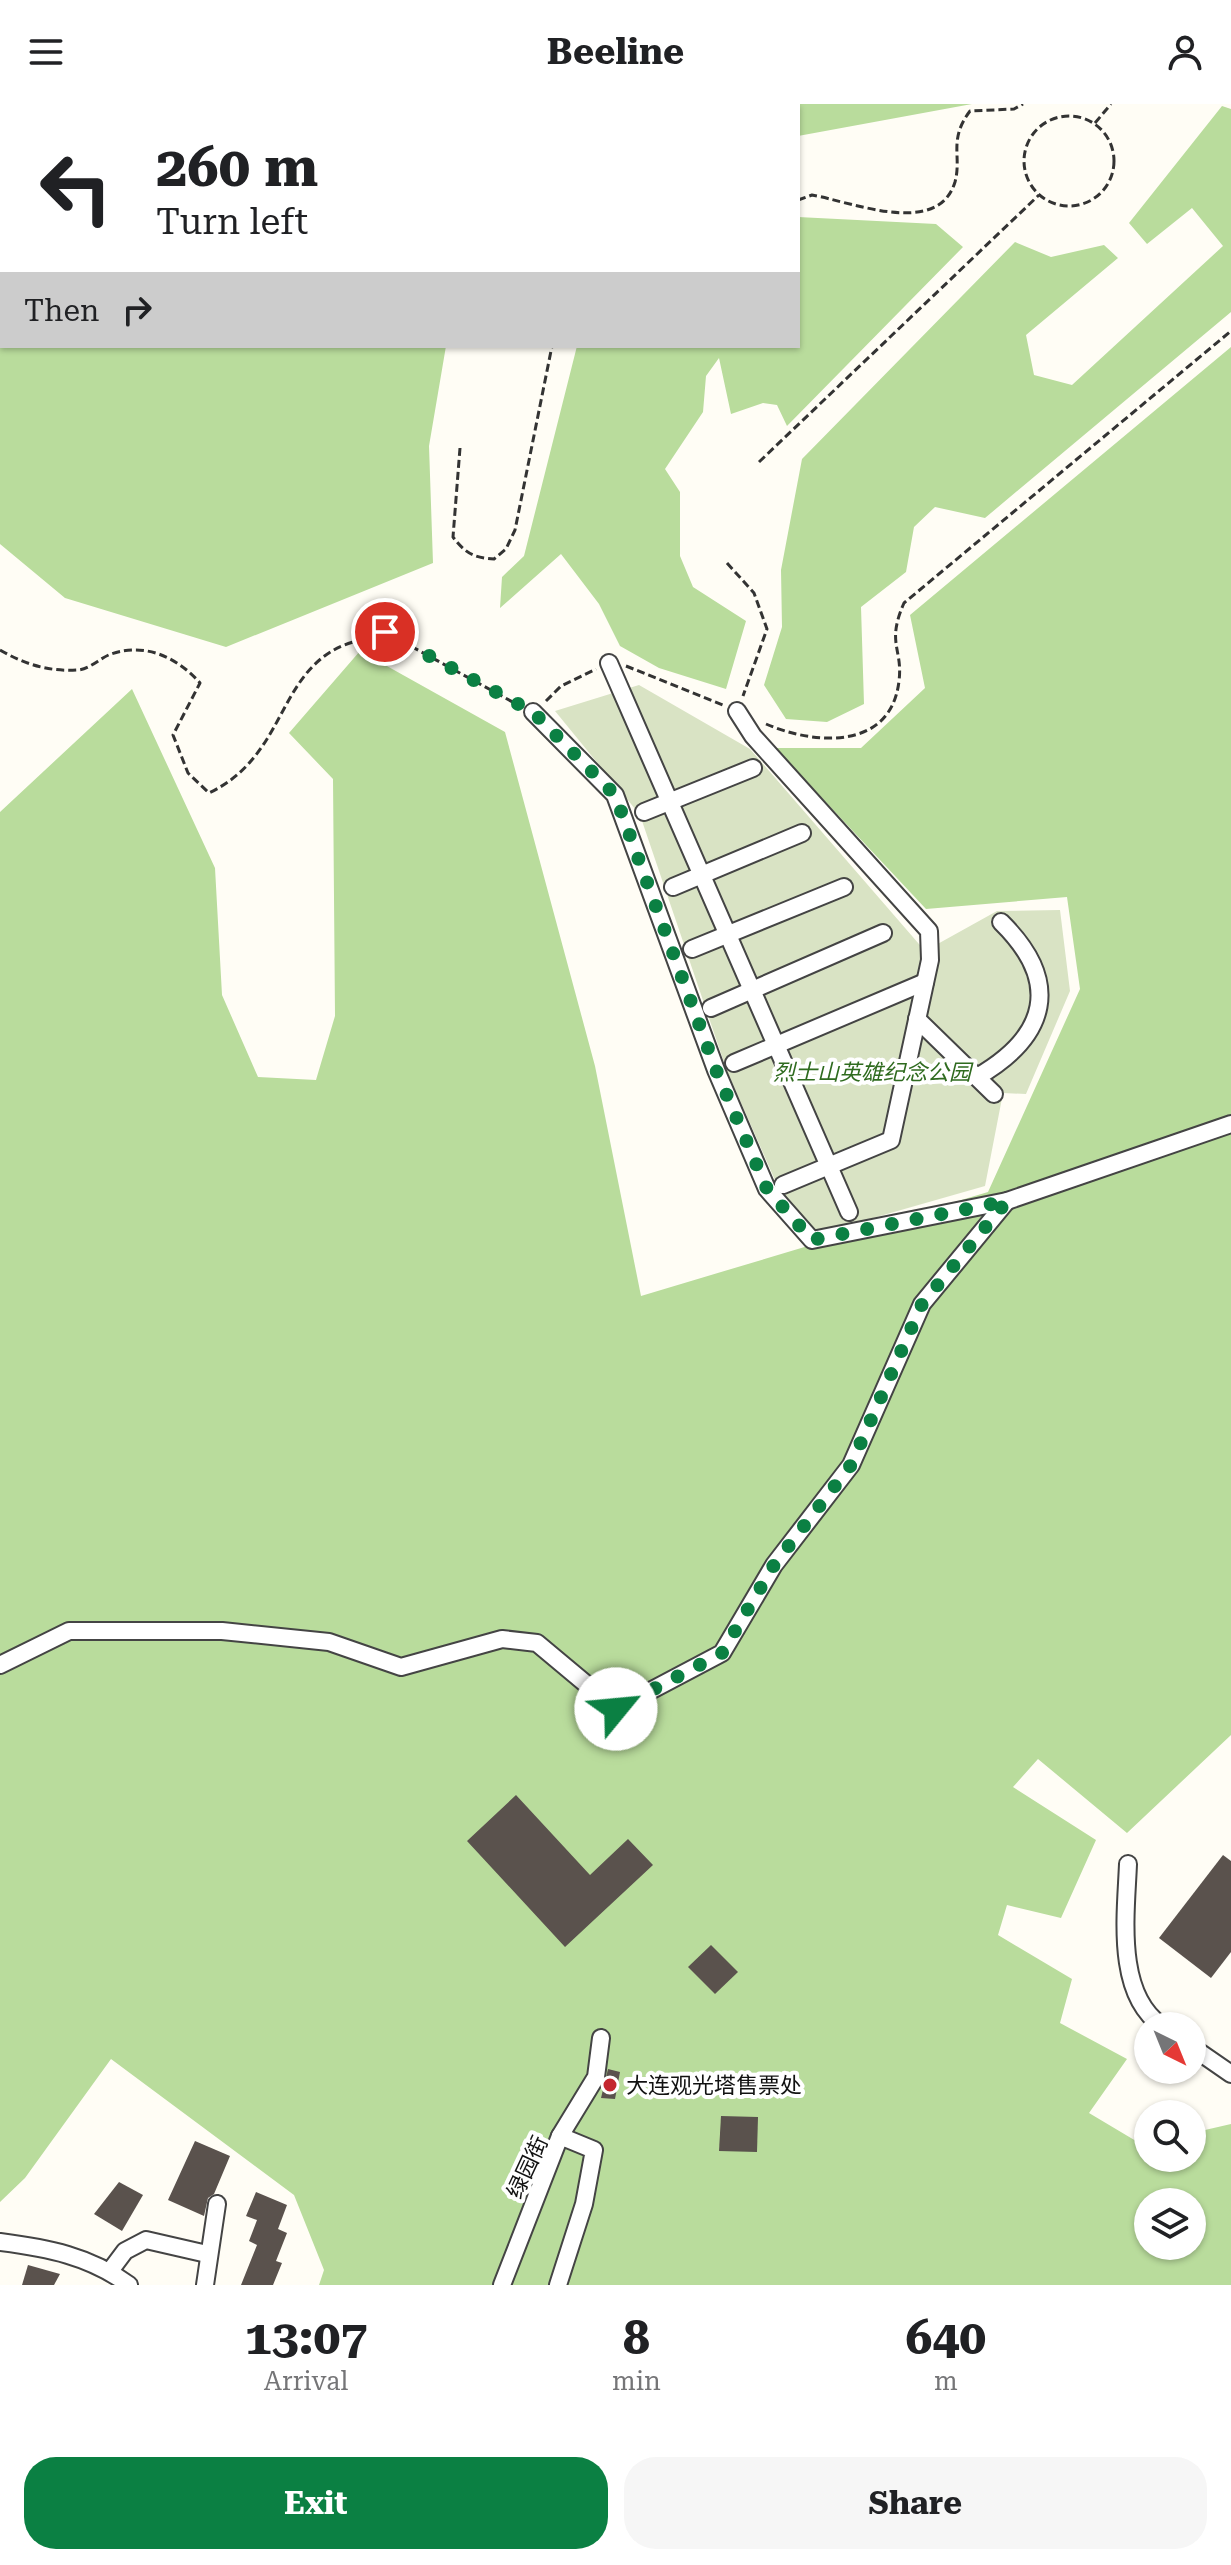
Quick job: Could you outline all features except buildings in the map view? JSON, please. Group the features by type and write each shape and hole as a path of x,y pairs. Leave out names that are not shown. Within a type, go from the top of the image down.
{"street":[{"path":"609,663 849,1212"},
{"path":"737,711 753,736 929,931 930,960 891,1140 783,1185"},
{"path":"533,712 615,795 716,1070 767,1189 812,1240 1007,1201 1231,1124"},
{"path":"644,812 753,768"},
{"path":"673,887 802,833"},
{"path":"692,949 844,887"},
{"path":"977,1077 1018,1050 1033,1025 1040,1003 1028,957 1001,922"},
{"path":"711,1008 883,933"},
{"path":"734,1063 925,982"},
{"path":"917,1019 994,1094"},
{"path":"0,1665 69,1631 222,1631 329,1642 401,1667 502,1639 537,1643 616,1709 722,1653 774,1565 851,1465 922,1304 1007,1201"},
{"path":"1128,1864 1124,1948 1143,2012"},
{"path":"560,2136 596,2077 601,2038"},
{"path":"1206,2057 1231,2074"},
{"name":"绿园街","path":"502,2285 560,2136 594,2150 584,2204 558,2285"},
{"path":"205,2285 207,2254 217,2204"},
{"path":"110,2271 125,2251 146,2240 207,2254"},
{"path":"0,2242 54,2249 110,2271 129,2285"}],"path":[{"path":"800,199 812,195 905,214 926,213 945,199 955,181 954,154 961,123 970,111 1014,109 1023,104"},
{"path":"1094,124 1111,104"},
{"path":"1066,116 1094,124 1112,147 1111,176 1104,188 1080,204 1066,206 1039,195 1029,183 1024,154 1038,127 1066,116"},
{"path":"759,462 1039,195"},
{"path":"764,723 790,735 832,741 861,735 881,718 895,698 900,678 894,634 904,603 1231,331"},
{"path":"460,448 453,537 464,551 477,558 494,559 506,549 515,530 552,348"},
{"path":"0,650 27,665 80,671 113,653 150,651 182,662 200,683 173,735 188,773 209,793 234,781 263,749 304,677 332,651 385,632 533,712 561,686 609,663 637,667 737,711 767,629 754,593 727,563"}],"green space":[{"path":"800,104 972,104 800,136"},
{"path":"1222,106 1231,109 1231,312 985,518 935,507 914,527 906,572 861,607 864,704 827,722 786,719 764,685 782,627 781,570 802,459 1015,242 1051,257 1104,245 1118,258 1026,335 1034,375 1072,385 1223,246 1192,208 1147,244 1129,223"},
{"path":"800,217 936,224 963,247 787,426 777,405 763,403 731,414 719,358 706,376 703,412 665,469 680,492 680,556 693,587 746,621 726,689 659,668 620,646 599,604 561,554 500,608 502,577 524,556 576,348 800,348"},
{"path":"1231,347 1231,1735 1127,1833 1038,1759 1013,1787 1096,1840 1061,1918 1007,1905 998,1935 1072,1979 1060,2023 1127,2059 1089,2113 1134,2140 1134,2172 1206,2172 1206,2130 1231,2124 1231,2285 319,2285 324,2270 294,2195 111,2059 25,2178 0,2202 0,812 132,689 215,868 222,995 258,1077 316,1080 335,1016 333,779 289,733 360,651 505,732 595,1066 641,1296 988,1192 1080,989 1067,897 926,909 775,748 861,748 925,688 910,615"},
{"path":"0,348 446,348 429,446 433,563 226,647 65,598 0,544"},
{"name":"烈士山英雄纪念公园","path":"639,685 750,749 925,951 997,911 1060,910 1070,991 1026,1094 1003,1093 985,1186 817,1234 782,1196 727,1071 640,815 555,711"}],"place":[{"name":"大连观光塔售票处","path":"610,2085"}],"route":[{"path":"385,632 533,712 615,795 716,1070 767,1189 812,1240 1007,1201 922,1304 851,1465 774,1565 722,1653 616,1709"}]}
